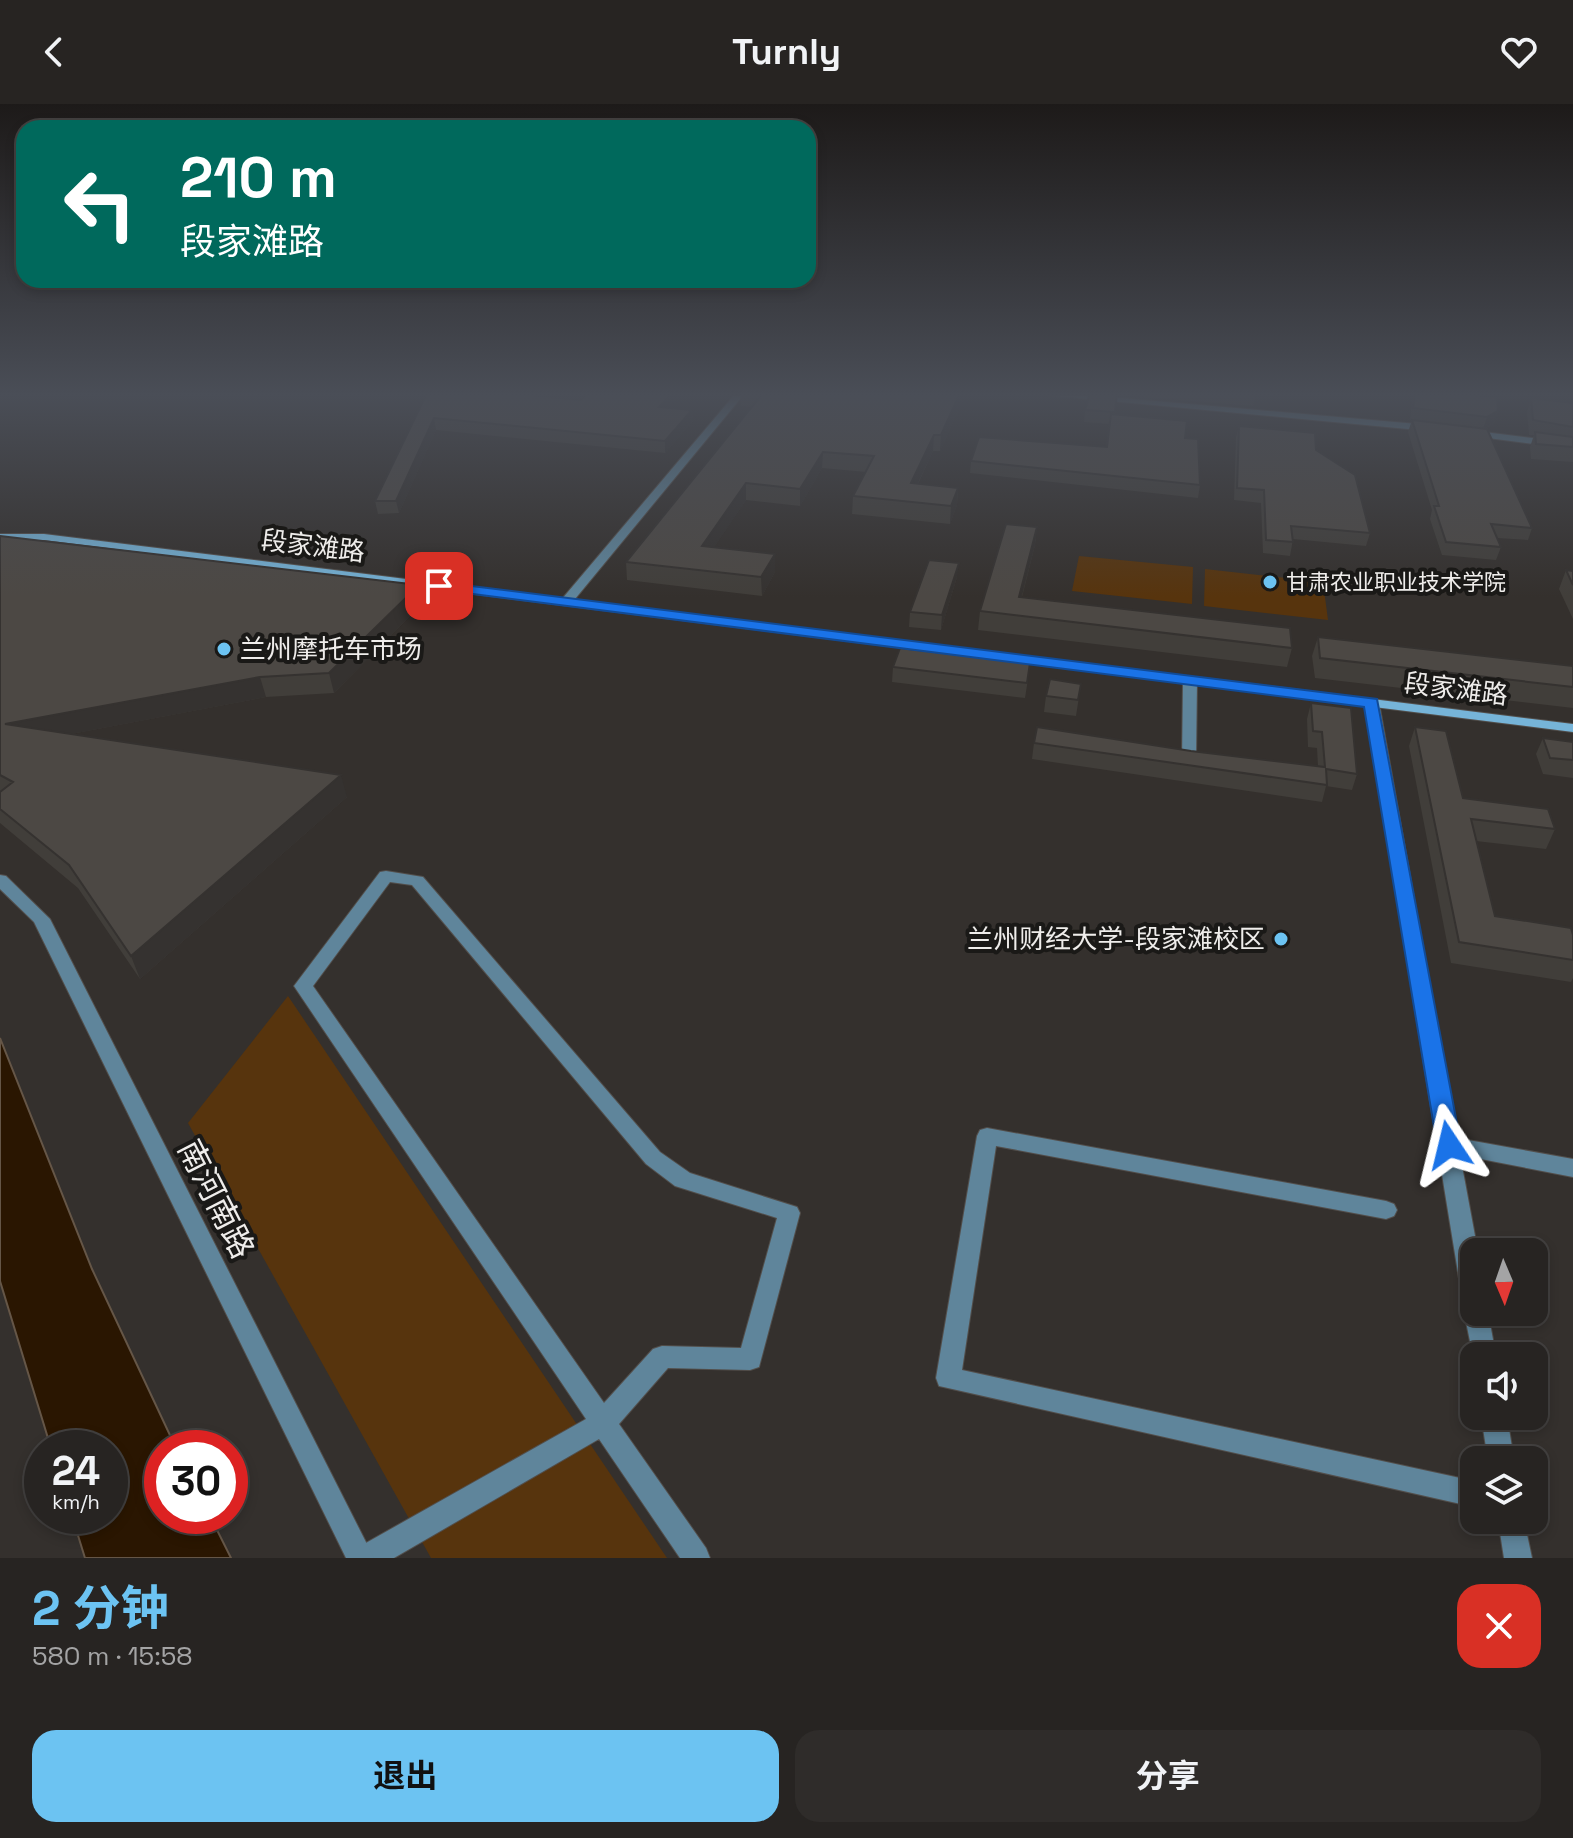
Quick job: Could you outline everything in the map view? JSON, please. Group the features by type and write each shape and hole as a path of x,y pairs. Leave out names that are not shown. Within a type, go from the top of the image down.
{"main road":[{"name":"段家滩路","path":"0,537 44,537 1573,728"}],"street":[{"path":"566,602 684,461"},
{"path":"1189,761 1190,680"},
{"path":"1372,703 1464,1238"},
{"path":"367,1558 603,1423 662,1357 750,1359 789,1213 683,1180 653,1158 417,881 386,876 303,986 603,1423 696,1558"},
{"name":"南河南路","path":"0,880 41,919 360,1558"},
{"path":"1386,1210 987,1136 948,1378 1460,1491"},
{"path":"1449,1145 1573,1168"},
{"path":"1514,1534 1518,1558"}],"shaded area":[{"path":"1079,556 1193,567 1192,604 1072,591"},
{"path":"1205,569 1323,582 1328,620 1204,606"},
{"path":"288,996 667,1558 431,1558 188,1123"},
{"path":"0,1038 92,1269 168,1430 144,1430 144,1534 219,1534 231,1558 85,1558 78,1534 128,1534 128,1430 46,1430 0,1281"}],"building":[{"path":"394,461 414,461 396,501 375,501"},
{"path":"708,461 817,461 800,489 746,483 702,546 775,554 761,577 626,562"},
{"path":"871,461 922,461 911,483 958,488 951,506 853,496"},
{"path":"971,461 1199,461 1200,485"},
{"path":"1238,461 1333,461 1355,475 1370,533 1291,526 1293,542 1266,540 1264,490 1237,488"},
{"path":"1425,461 1501,461 1532,528 1491,524 1501,547 1446,542 1434,506 1439,506"},
{"path":"1006,524 1037,527 1019,597 1290,628 1292,648 980,611"},
{"path":"0,536 419,585 329,673 260,677 5,724 341,775 131,956 69,865 0,809 0,792 13,782 0,775"},
{"path":"929,560 959,563 942,615 910,612"},
{"path":"1566,570 1573,571 1573,585"},
{"path":"1318,637 1573,666 1573,687 1320,658"},
{"path":"900,648 1030,663 1027,683 893,667"},
{"path":"1050,679 1081,684 1078,700 1046,696"},
{"path":"1311,703 1351,708 1357,774 1326,769 1327,785 1034,743 1037,727 1191,751 1325,767 1322,732 1313,731"},
{"path":"1415,727 1446,731 1463,798 1548,809 1555,829 1471,819 1495,916 1571,928 1573,960 1459,942"},
{"path":"1543,738 1573,742 1573,760 1550,758"}],"place":[{"name":"甘肃农业职业技术学院","path":"1270,582"},
{"name":"兰州摩托车市场","path":"224,649"},
{"name":"兰州财经大学-段家滩校区","path":"1281,939"}],"route":[{"path":"439,586 1372,703 1449,1145"}]}
